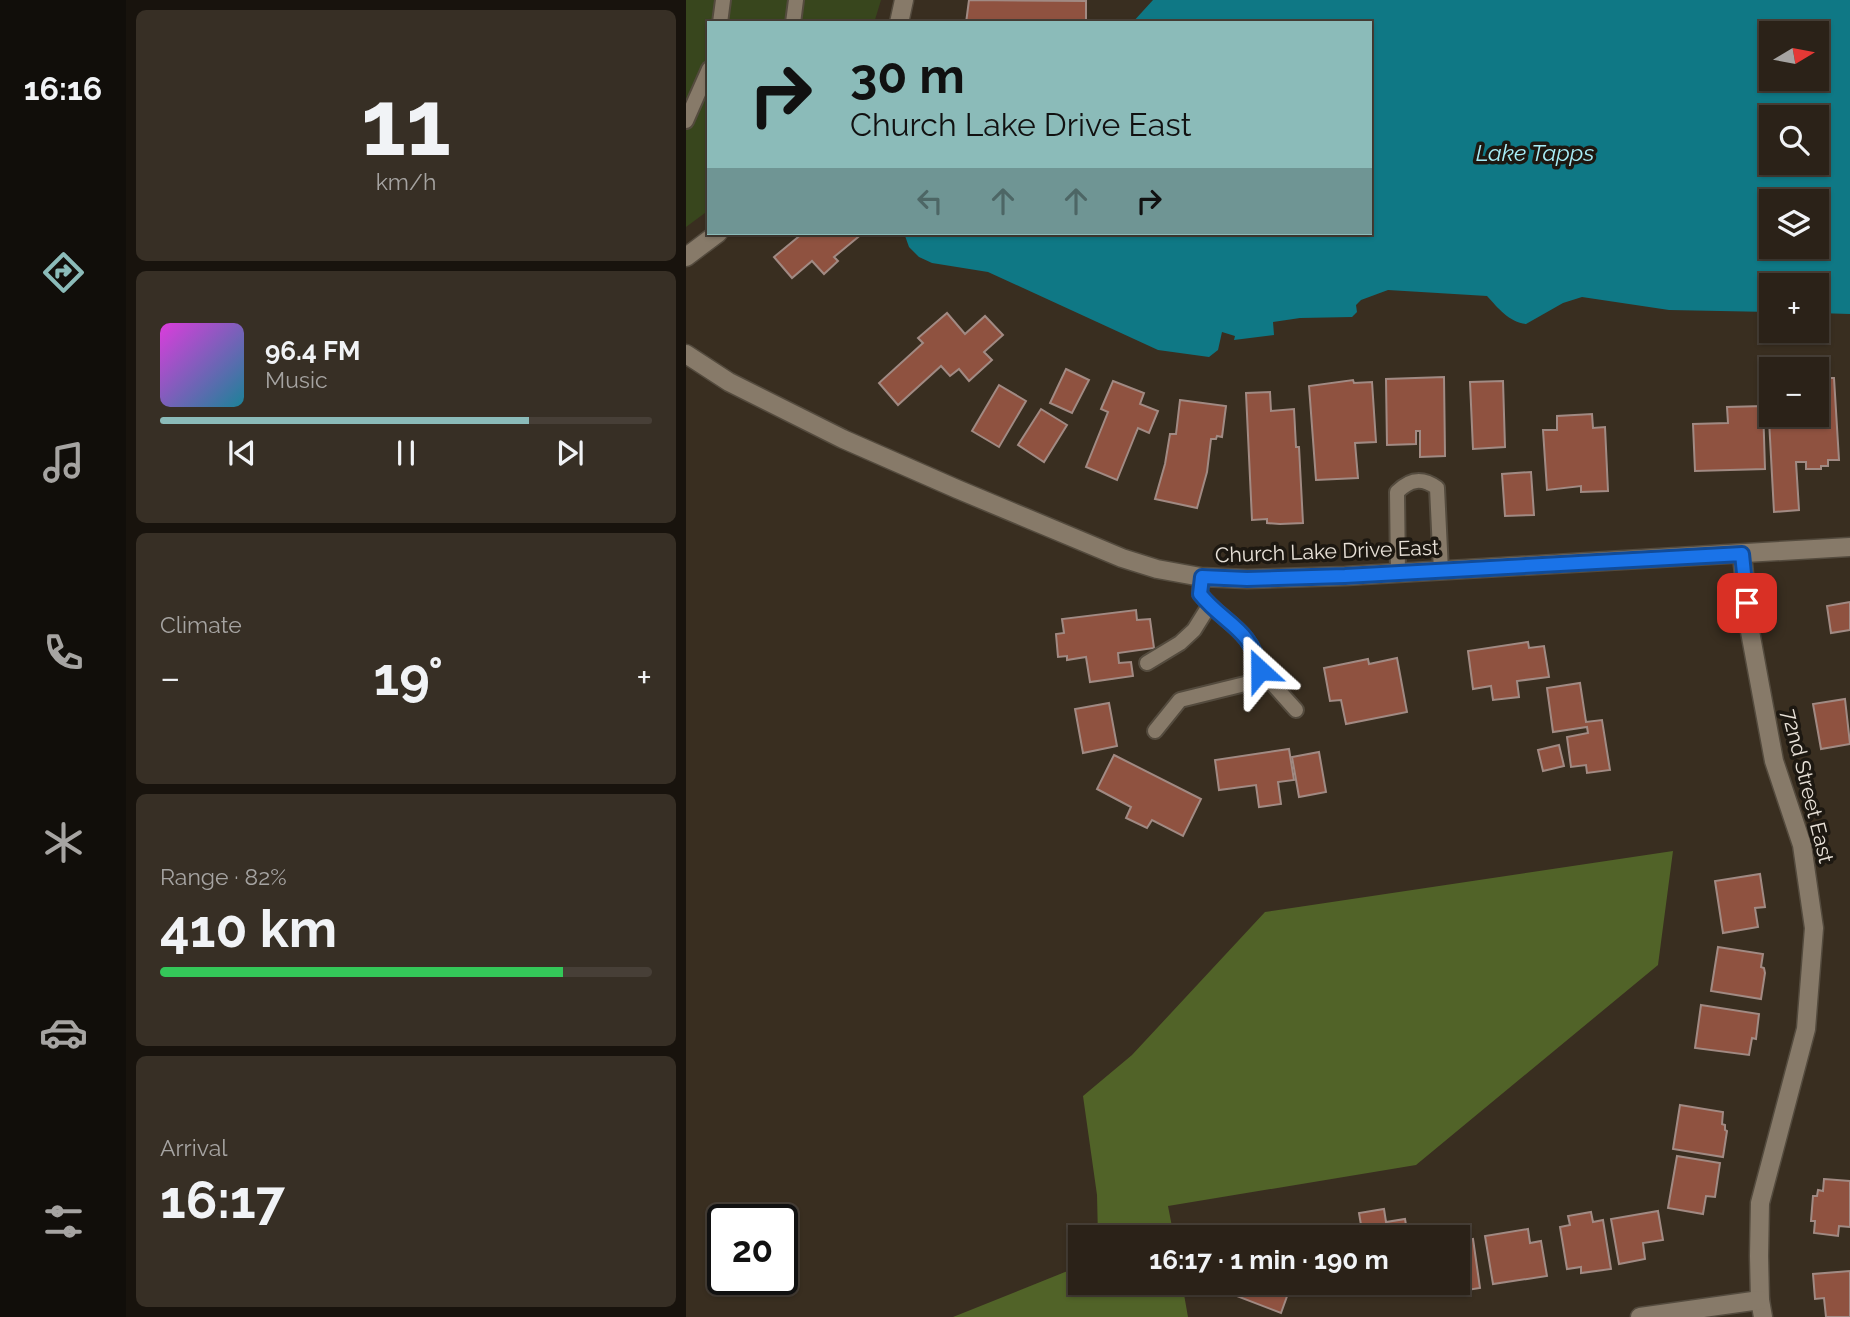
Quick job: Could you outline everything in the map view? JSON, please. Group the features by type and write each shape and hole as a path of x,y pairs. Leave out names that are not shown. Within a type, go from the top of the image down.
{"street":[{"path":"899,21 904,0"},
{"path":"686,257 715,235"},
{"name":"Church Lake Drive East","path":"686,354 729,382 844,439 957,489 1122,558 1157,569 1202,577 1247,579 1398,573 1850,547"},
{"name":"72nd Street East","path":"1742,554 1749,626 1772,747 1801,845 1814,928 1806,1029 1760,1203 1762,1308"},
{"path":"1640,1317 1762,1308"}],"lane":[{"path":"720,21 723,0"},
{"path":"793,21 796,0"},
{"path":"686,121 705,91"},
{"path":"1398,573 1397,492 1405,484 1418,480 1437,488 1441,571"},
{"path":"1202,577 1200,594 1209,606 1239,629 1256,650 1260,670 1296,710"},
{"path":"1147,663 1180,643 1194,630 1209,606"},
{"path":"1154,731 1180,700 1249,683 1260,670"}],"green space":[{"path":"686,0 881,0 875,21 707,21 707,211 686,227"},
{"path":"1673,851 1658,965 1416,1165 1168,1206 1172,1225 1098,1225 1097,1195 1083,1096 1132,1055 1265,912"},
{"path":"1068,1271 1068,1295 1184,1295 1188,1317 953,1317"}],"water":[{"name":"Lake Tapps","path":"1153,0 1850,0 1850,314 1829,313 1829,273 1759,273 1759,312 1669,310 1582,297 1563,303 1526,324 1509,317 1487,296 1388,290 1361,300 1352,317 1300,318 1273,322 1274,335 1234,340 1235,336 1222,332 1218,350 1209,357 1158,350 988,272 932,263 919,257 909,247 905,235 1372,235 1372,21 1134,21"}],"building":[{"path":"969,0 1086,1 1086,21 966,21"},
{"path":"801,235 861,235 834,257 838,261 824,274 812,261 792,278 774,257"},
{"path":"947,313 965,334 985,316 1003,335 984,352 992,360 969,381 959,369 950,376 941,366 898,405 879,383 923,343 918,338"},
{"path":"1066,369 1089,380 1072,413 1050,403"},
{"path":"1444,377 1445,456 1420,457 1420,431 1416,431 1416,444 1387,445 1386,379"},
{"path":"1829,378 1834,378 1839,460 1828,460 1828,466 1821,466 1821,469 1806,469 1806,462 1796,462 1799,510 1774,512 1769,427 1829,427"},
{"path":"1353,380 1354,383 1372,382 1376,442 1355,443 1358,478 1316,480 1309,386"},
{"path":"1113,381 1144,393 1140,404 1158,411 1149,433 1138,428 1117,480 1086,467 1108,412 1101,409"},
{"path":"1503,381 1505,447 1473,449 1470,382"},
{"path":"999,385 1026,401 999,447 972,431"},
{"path":"1270,392 1271,411 1294,409 1303,523 1280,524 1267,523 1267,519 1252,520 1246,393"},
{"path":"1180,400 1226,406 1222,437 1211,439 1207,472 1197,508 1155,499 1170,434 1176,434"},
{"path":"1759,406 1759,427 1764,427 1765,469 1695,471 1693,424 1728,423 1727,407"},
{"path":"1041,409 1067,425 1044,462 1018,445"},
{"path":"1592,414 1593,428 1605,427 1608,491 1581,492 1581,486 1547,490 1543,430 1557,430 1557,416"},
{"path":"1531,472 1534,515 1505,516 1502,474"},
{"path":"1850,602 1850,630 1831,633 1827,606"},
{"path":"1136,610 1137,620 1150,619 1154,648 1118,653 1119,663 1131,662 1133,676 1090,682 1086,657 1067,660 1067,656 1058,657 1056,634 1064,633 1062,619"},
{"path":"1528,642 1529,648 1544,646 1549,677 1517,681 1519,697 1493,700 1491,686 1473,689 1468,651"},
{"path":"1397,658 1407,712 1346,724 1341,700 1330,701 1324,668 1368,659 1369,664"},
{"path":"1580,683 1586,722 1602,720 1610,770 1587,773 1586,765 1571,767 1567,737 1588,733 1587,727 1553,732 1547,688"},
{"path":"1845,699 1850,744 1821,749 1813,704"},
{"path":"1109,703 1117,746 1083,753 1075,709"},
{"path":"1559,745 1564,766 1543,771 1538,750"},
{"path":"1289,749 1294,780 1278,782 1281,804 1259,807 1256,785 1219,790 1215,760"},
{"path":"1319,752 1326,792 1299,797 1292,757"},
{"path":"1114,755 1201,799 1183,836 1152,820 1147,828 1126,818 1131,807 1097,789"},
{"path":"1760,874 1765,907 1755,908 1758,927 1723,933 1715,881"},
{"path":"1718,947 1763,954 1761,967 1765,973 1761,999 1711,991"},
{"path":"1701,1005 1759,1014 1756,1039 1752,1038 1749,1055 1695,1048"},
{"path":"1680,1105 1723,1112 1722,1124 1727,1131 1723,1157 1673,1149"},
{"path":"1677,1156 1720,1163 1715,1197 1706,1196 1703,1214 1668,1208"},
{"path":"1824,1179 1850,1181 1850,1227 1839,1226 1838,1236 1814,1233 1815,1221 1811,1221 1813,1196 1817,1196 1818,1190 1823,1191"},
{"path":"1384,1209 1386,1222 1405,1219 1406,1225 1361,1225 1359,1213"},
{"path":"1658,1211 1663,1240 1643,1243 1645,1259 1619,1264 1611,1219"},
{"path":"1591,1212 1593,1222 1603,1220 1611,1269 1581,1273 1581,1267 1567,1269 1560,1227 1570,1225 1568,1216"},
{"path":"1528,1229 1530,1243 1541,1241 1547,1276 1493,1284 1485,1236"},
{"path":"1473,1239 1480,1288 1470,1290 1470,1240"},
{"path":"1850,1271 1850,1317 1826,1317 1824,1298 1815,1299 1813,1274"},
{"path":"1234,1295 1287,1295 1281,1313"}],"route":[{"path":"1260,670 1256,650 1239,629 1209,606 1200,594 1202,577 1247,579 1345,576 1742,554 1747,603"}]}
